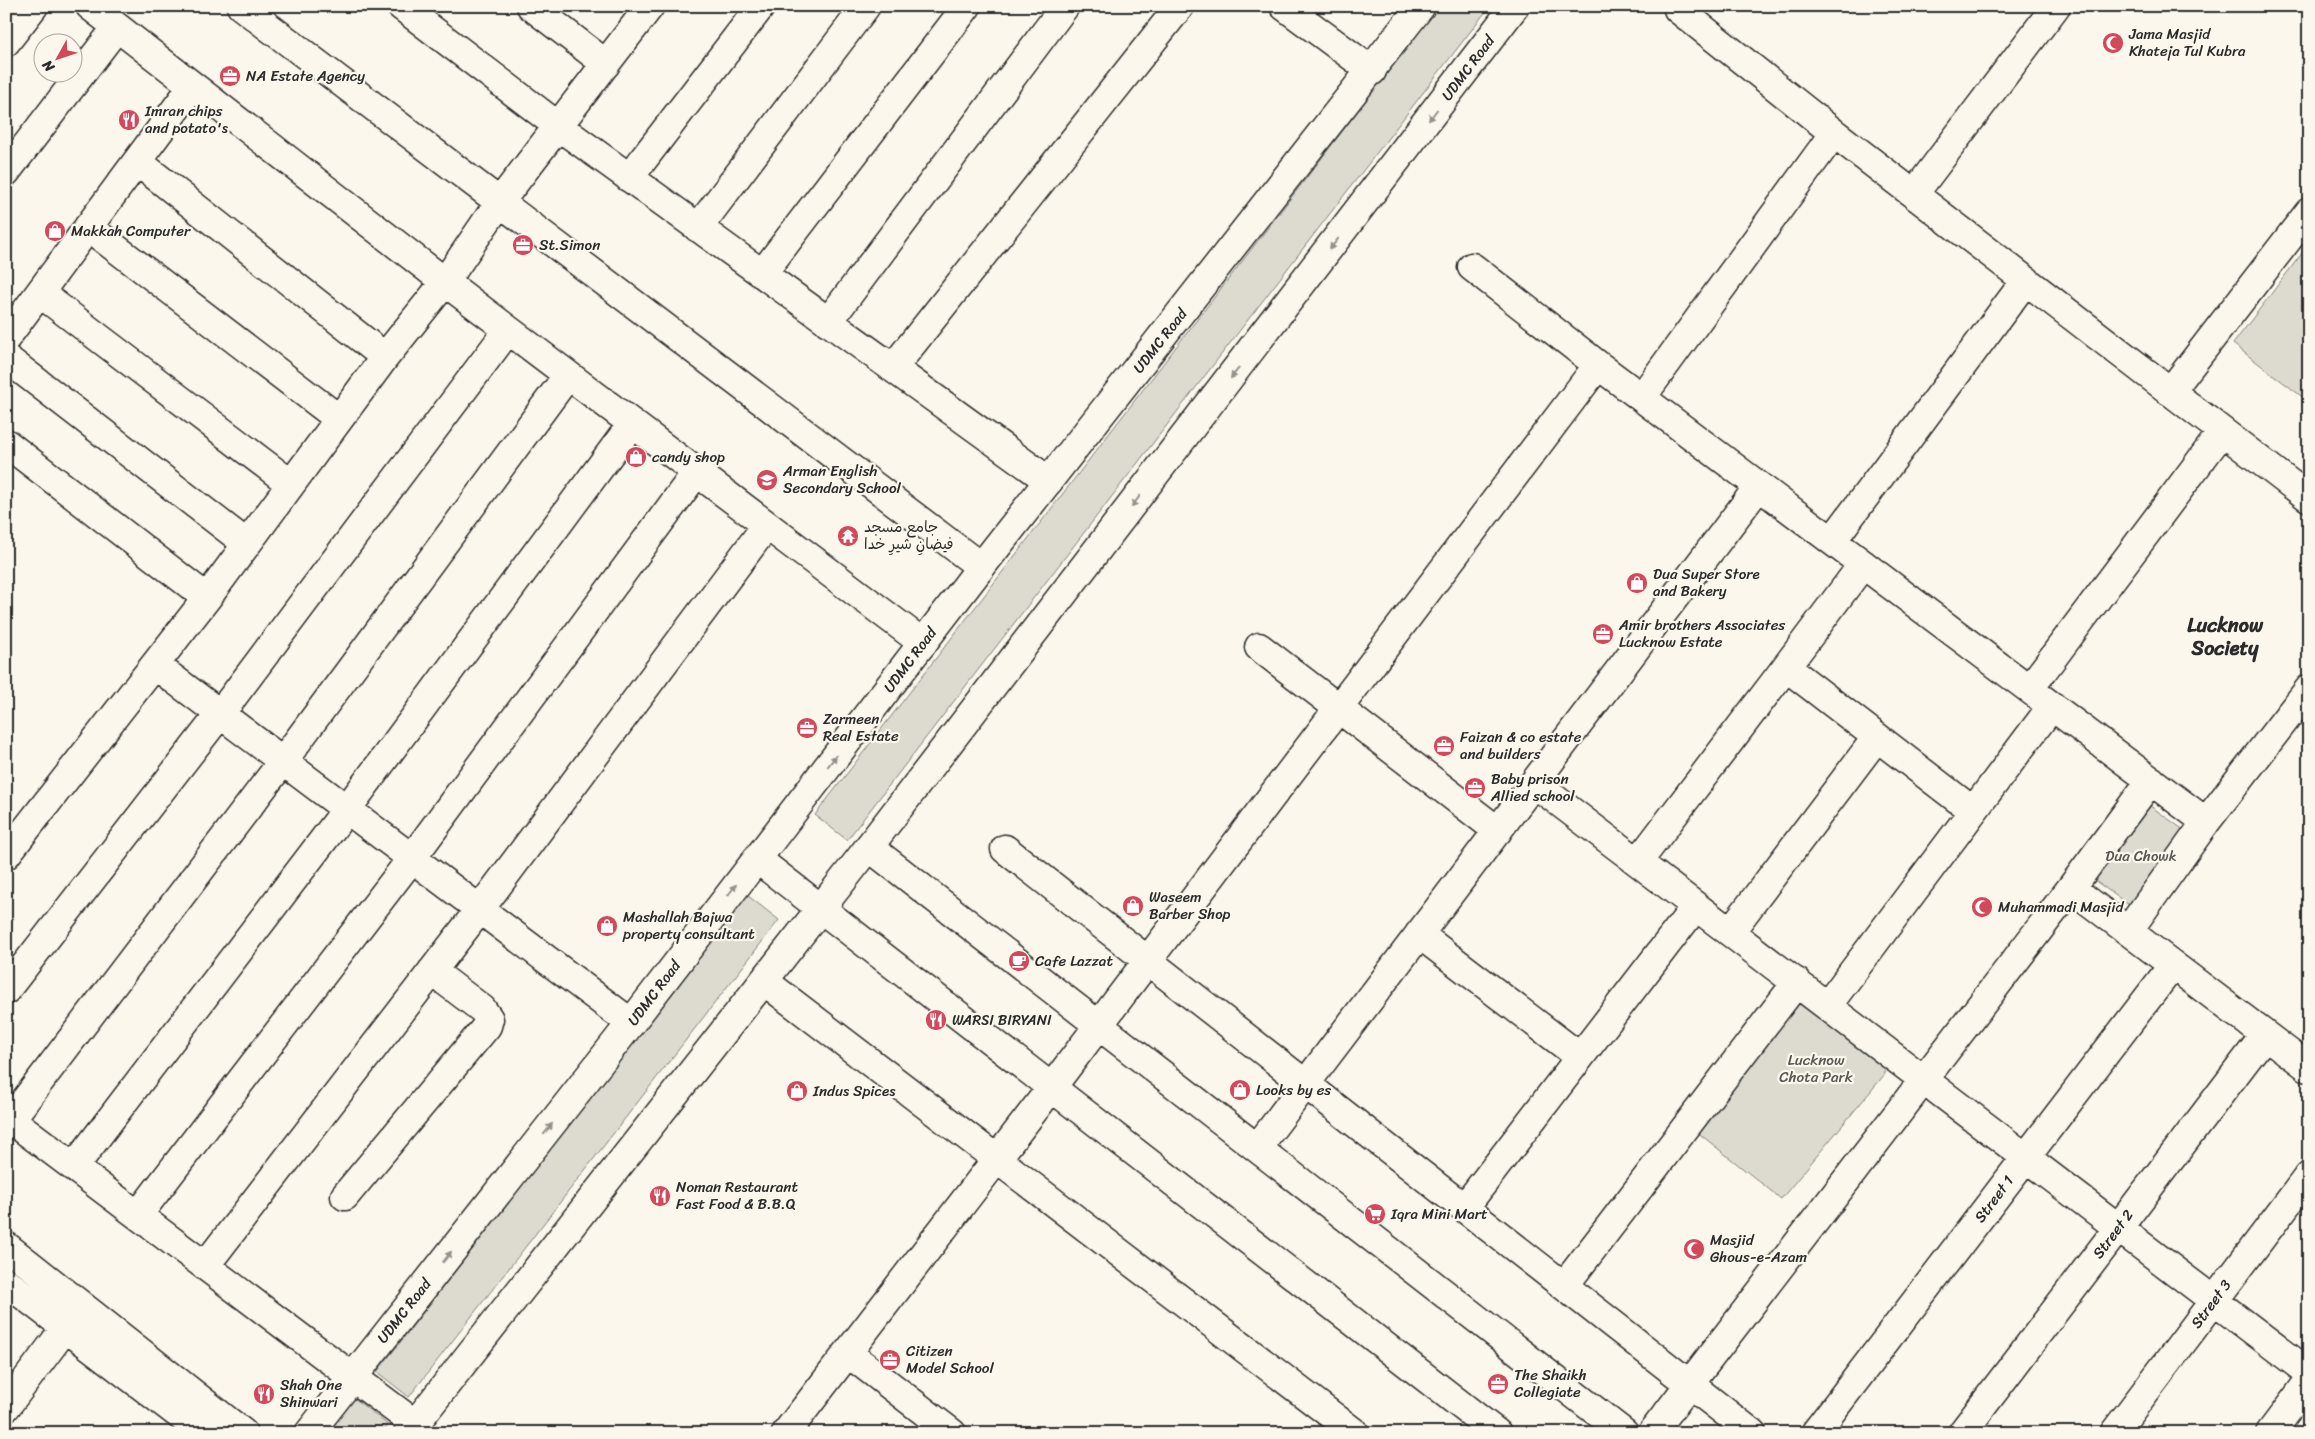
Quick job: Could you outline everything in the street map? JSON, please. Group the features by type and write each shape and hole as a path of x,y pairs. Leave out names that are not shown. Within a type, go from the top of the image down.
{"street":[{"path":"6,42 34,6"},
{"path":"90,6 192,88 445,282 923,643"},
{"path":"241,6 981,567"},
{"path":"401,6 558,126 1049,481"},
{"path":"531,6 606,64"},
{"path":"6,855 247,544 385,357 445,282 499,203 650,6"},
{"path":"629,178 761,6"},
{"path":"698,228 866,6"},
{"path":"762,274 967,6"},
{"path":"828,322 1064,6"},
{"path":"893,368 1180,6"},
{"path":"1284,6 1372,71"},
{"name":"UDMC Road","path":"309,1433 632,1023 981,567 1372,71 1421,6"},
{"name":"UDMC Road","path":"412,1429 869,847 1515,6"},
{"path":"1914,194 2056,6"},
{"path":"1678,9 1834,133 2309,498"},
{"path":"6,172 117,28"},
{"path":"6,338 192,88"},
{"path":"1642,397 1834,133"},
{"path":"138,162 385,357"},
{"path":"2170,392 2309,212"},
{"path":"88,227 339,419"},
{"path":"1472,267 1598,365 2206,822"},
{"path":"1832,541 2026,280"},
{"path":"40,293 291,484"},
{"path":"6,990 220,714 508,330"},
{"path":"6,358 247,544"},
{"path":"786,1433 1052,1088 1598,365"},
{"path":"412,1429 353,1377 8,1117 283,761 568,375"},
{"path":"74,1167 347,810 632,424"},
{"path":"2030,688 2222,432"},
{"path":"6,444 206,598"},
{"path":"138,1215 412,858 696,473"},
{"path":"1257,1148 1760,486"},
{"path":"205,1266 480,909 766,526"},
{"path":"1638,862 1863,564"},
{"path":"1258,647 1498,830"},
{"path":"155,665 632,1023"},
{"path":"1786,667 1973,811"},
{"path":"2128,931 2206,822 2309,689"},
{"path":"1827,1006 2052,706"},
{"path":"1730,932 1877,737"},
{"path":"1652,1433 2071,888 2151,780"},
{"path":"1534,783 2309,1373"},
{"path":"869,847 1624,1433"},
{"path":"1004,849 1752,1433"},
{"path":"757,859 1497,1433"},
{"path":"2071,888 2309,1068"},
{"path":"1464,1208 1696,906"},
{"path":"1419,934 1580,1057"},
{"name":"Street 1","path":"1816,1433 2173,965"},
{"path":"345,1196 487,1026 489,1019 482,1009 432,971"},
{"path":"764,980 1355,1433"},
{"path":"1564,1286 1796,982"},
{"name":"Street 2","path":"1962,1433 2264,1035"},
{"name":"Street 3","path":"2114,1433 2309,1176"},
{"path":"6,1246 243,1433"},
{"path":"6,1282 203,1433"},
{"path":"6,1407 66,1327"},
{"path":"848,1352 952,1433"},
{"path":"2271,1432 2309,1381"}],"green space":[{"path":"1439,6 1490,6 847,840 815,815"},
{"path":"2309,244 2309,402 2233,344"},
{"name":"Dua Chowk","path":"2149,805 2188,833 2133,908 2094,880"},
{"path":"747,895 779,920 409,1397 377,1372"},
{"name":"Lucknow Chota Park","path":"1809,986 1884,1044 1885,1074 1781,1199 1696,1131"},
{"path":"354,1398 388,1425 382,1433 327,1433"}],"place":[{"name":"Jama Masjid Khateja Tul Kubra","path":"2113,43"},
{"name":"NA Estate Agency","path":"230,76"},
{"name":"Imran chips and potato's","path":"129,120"},
{"name":"Makkah Computer","path":"55,231"},
{"name":"St.Simon","path":"523,245"},
{"name":"candy shop","path":"636,457"},
{"name":"Arman English Secondary School","path":"767,480"},
{"name":"جامع مسجد فیضانِ شیرِ خدا","path":"848,536"},
{"name":"Dua Super Store and Bakery","path":"1637,583"},
{"name":"Amir brothers Associates Lucknow Estate","path":"1603,634"},
{"name":"Zarmeen Real Estate","path":"807,728"},
{"name":"Faizan & co estate and builders","path":"1444,746"},
{"name":"Baby prison Allied school","path":"1475,788"},
{"name":"Waseem Barber Shop","path":"1133,906"},
{"name":"Muhammadi Masjid","path":"1982,907"},
{"name":"Mashallah Bajwa property consultant","path":"607,926"},
{"name":"Cafe Lazzat","path":"1019,961"},
{"name":"WARSI BIRYANI","path":"936,1020"},
{"name":"Looks by es","path":"1240,1090"},
{"name":"Indus Spices","path":"797,1091"},
{"name":"Noman Restaurant Fast Food & B.B.Q","path":"660,1196"},
{"name":"Iqra Mini Mart","path":"1375,1214"},
{"name":"Masjid Ghous-e-Azam","path":"1694,1249"},
{"name":"Citizen Model School","path":"890,1360"},
{"name":"The Shaikh Collegiate","path":"1498,1384"},
{"name":"Shah One Shinwari","path":"264,1394"}],"district":[{"name":"Lucknow Society","path":"2225,636"}]}
